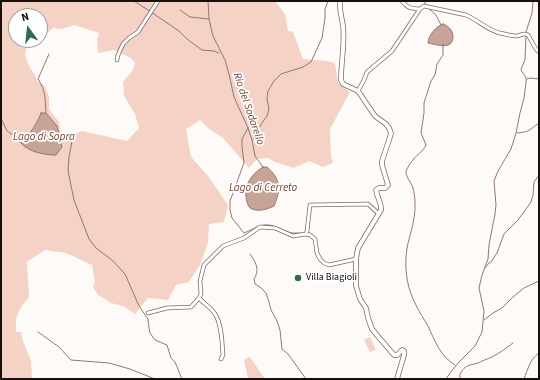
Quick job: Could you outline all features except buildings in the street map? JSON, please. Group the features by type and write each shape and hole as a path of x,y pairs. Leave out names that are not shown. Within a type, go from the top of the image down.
{"street":[{"path":"117,60 123,44 138,32 158,1"},
{"path":"340,1 343,26 341,80 343,84 358,91 375,116 386,124 390,133 382,161 388,185 385,188 379,188 376,190 381,203 381,210 359,244 356,252 356,279 357,290 360,299 366,308 372,329 394,354 397,355 402,350 404,351 396,379"},
{"path":"402,1 411,9 420,9"},
{"path":"358,91 367,72 392,51 420,9 424,6 431,6 466,14 491,30 501,34 516,36 526,33 539,52"},
{"path":"306,234 310,205 368,204 379,214"},
{"path":"148,313 167,308 191,307 201,294 200,281 204,266 222,246 244,238 260,227 275,228 293,236 306,234 310,235 315,239 317,253 320,259 329,265 356,259"},
{"path":"199,298 209,306 217,317 221,334 223,355 221,359"}],"shaded area":[{"path":"1,1 275,1 285,14 288,31 293,32 303,59 335,63 338,83 350,92 330,129 331,156 333,163 323,167 309,161 294,168 275,162 268,158 257,159 249,168 223,138 209,129 200,120 186,129 191,157 208,176 228,205 224,222 209,224 208,243 200,265 189,282 176,285 168,300 148,298 135,314 123,306 111,303 98,295 93,287 95,282 92,265 66,253 45,250 27,262 29,297 20,309 17,317 16,332 21,332 31,361 32,379 1,379","holes":["8,8 48,8 48,32 53,28 62,29 74,25 99,33 97,40 98,53 114,50 131,58 135,63 132,71 123,82 124,96 135,114 139,128 127,141 82,131 65,138 61,133 59,122 49,109 49,97 45,86 37,81 30,68 25,55 26,49 28,48 8,48","41,113 55,123 58,129 57,137 47,155 37,153 28,148 19,136 24,137 31,132"]},
{"path":"370,337 376,350 370,352 364,340"},
{"path":"250,357 265,379 248,379 244,360"}],"water":[{"path":"443,24 452,32 453,39 451,43 443,46 428,43 429,37 438,27"},
{"name":"Lago di Sopra","path":"41,113 46,113 57,126 62,147 56,155 45,154 29,149 17,138 19,136 24,137 31,132"},
{"name":"Lago di Cerreto","path":"263,167 267,167 272,171 277,180 279,190 274,206 263,210 255,210 250,208 248,205 246,191 251,178"}],"waterway":[{"name":"Rio del Sodarello","path":"133,1 179,31 202,50 219,53"},
{"name":"Rio del Sodarello","path":"208,1 209,19 213,36 225,60 234,97 248,128 255,156 263,167"},
{"path":"253,139 267,116 269,109 267,99 268,91 274,81 281,74 303,67 311,62 322,38 325,9 328,1"},
{"path":"424,1 426,5"},
{"path":"526,32 532,13 533,1"},
{"path":"429,9 436,15 441,25"},
{"path":"180,10 190,17 209,19"},
{"path":"446,379 459,362 475,346 482,332 484,311 479,288 488,259 495,214 496,205 494,181 511,149 524,98 526,77 521,69 525,60 526,36"},
{"path":"443,44 443,55 437,64 435,75 431,81 424,103 421,133 426,145 411,162 406,171 413,188 415,203 414,218 406,257 406,270 409,288 417,308 442,353 455,365"},
{"path":"46,113 44,91 38,79 49,54"},
{"path":"527,79 539,79"},
{"path":"1,118 5,128 18,137"},
{"path":"517,133 527,131 539,123"},
{"path":"248,128 242,139 244,163 230,201 232,218 244,233 261,225 274,226"},
{"path":"71,139 68,171 74,200 89,239 96,248 112,260 125,274 139,306 148,319 150,333 155,340 167,345 171,358 175,362 182,379"},
{"path":"485,268 497,253 504,234 518,220 531,202 534,182 539,175"},
{"path":"278,228 291,233 300,233"},
{"path":"250,254 257,269 254,279 255,284 266,293 271,310 280,330 282,349 288,354 306,379"},
{"path":"484,320 502,308 524,288 539,281"},
{"path":"38,332 59,347 71,360 109,363 130,369 155,379"},
{"path":"460,379 460,374 466,367 492,357 513,343"},
{"path":"524,379 531,361 539,353"}],"place":[{"name":"Villa Biagioli","path":"298,278"}]}
